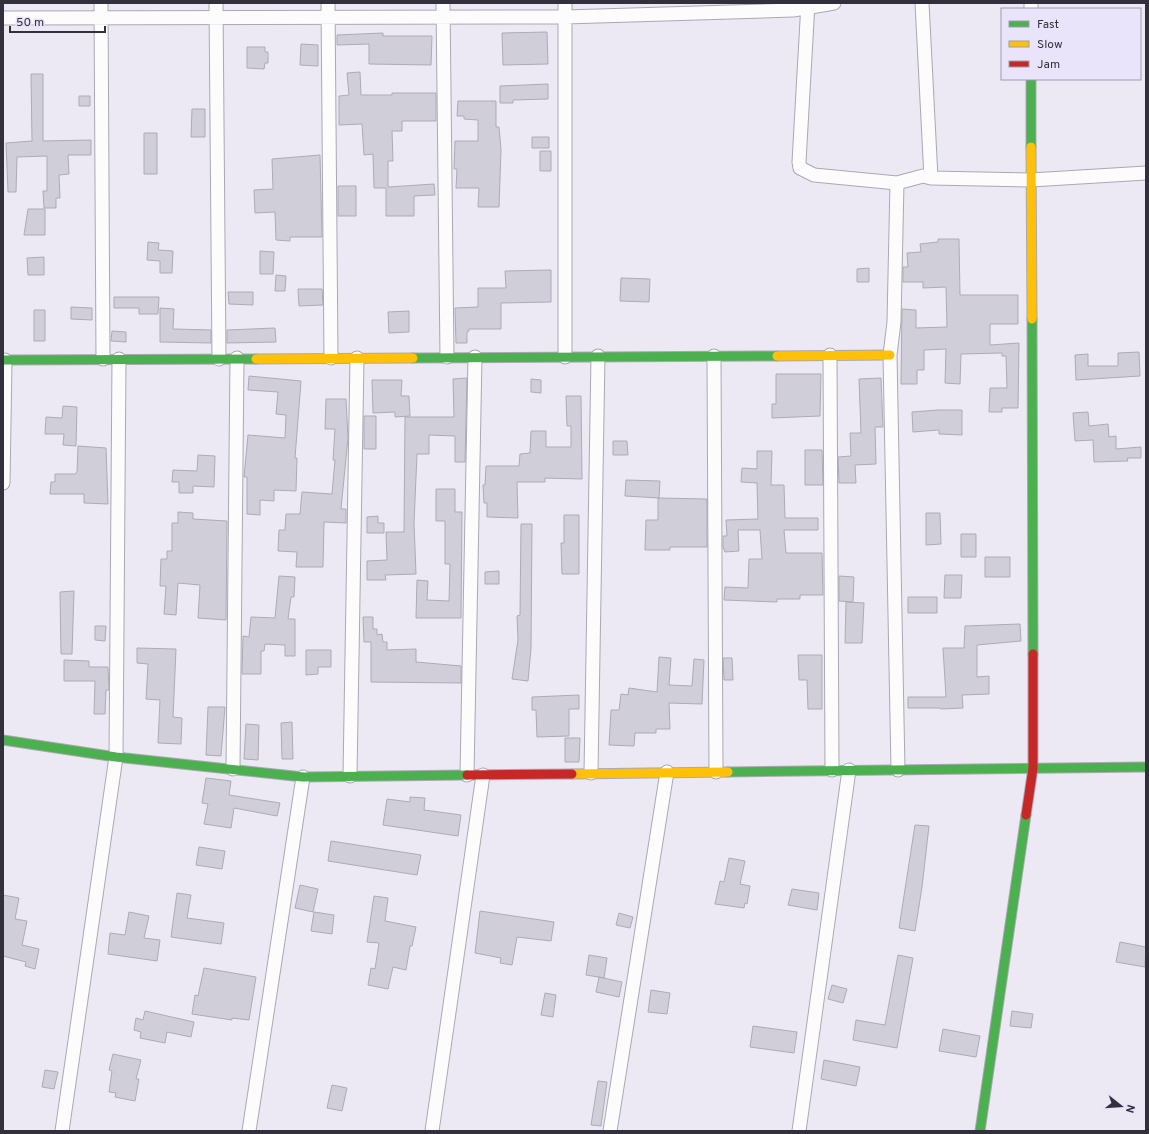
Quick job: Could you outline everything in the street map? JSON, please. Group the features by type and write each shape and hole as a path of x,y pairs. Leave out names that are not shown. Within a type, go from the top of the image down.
{"street":[{"path":"101,3 103,359"},
{"path":"216,3 219,359"},
{"path":"328,3 331,358"},
{"path":"443,3 447,357"},
{"path":"565,3 565,357"},
{"path":"3,18 565,17 693,8 793,10 808,5 834,3"},
{"path":"922,3 931,178"},
{"path":"808,5 800,168 814,175 897,183 924,176 931,178 1031,180 1146,173"},
{"path":"980,1131 1033,768 1031,80"},
{"path":"897,183 894,322 890,355 898,770"},
{"path":"830,355 832,770"},
{"path":"3,484 4,360 890,355"},
{"path":"591,773 598,356"},
{"path":"714,356 716,772"},
{"path":"467,775 475,357"},
{"path":"233,769 237,358"},
{"path":"350,776 357,358"},
{"path":"62,1131 116,757 119,359"},
{"path":"3,740 116,757 303,777 1146,767"},
{"path":"799,1131 849,770"},
{"path":"610,1131 667,772"},
{"path":"432,1131 483,775"},
{"path":"249,1131 303,777"}],"building":[{"path":"547,32 548,64 503,65 502,33"},
{"path":"383,33 383,36 432,36 431,65 369,64 369,44 337,45 337,35"},
{"path":"301,44 318,45 318,66 300,65"},
{"path":"247,47 265,47 265,52 268,52 268,63 265,63 264,69 247,68"},
{"path":"360,72 361,95 436,93 436,121 402,121 402,131 392,131 393,161 388,161 388,187 434,184 435,195 414,196 414,216 386,216 386,188 374,188 373,154 364,155 362,124 339,125 339,96 349,95 347,73"},
{"path":"31,74 43,74 43,141 91,140 91,155 68,155 69,174 59,175 60,198 56,198 56,208 44,208 43,191 47,191 47,156 17,157 16,192 8,192 6,143 32,141"},
{"path":"548,84 548,99 513,100 513,103 500,103 500,86"},
{"path":"79,96 90,96 90,106 79,106"},
{"path":"458,101 496,101 496,127 499,127 501,150 499,207 478,207 479,188 456,188 457,169 454,169 455,141 478,141 478,120 464,119 464,116 457,116"},
{"path":"192,109 205,109 205,137 191,137"},
{"path":"144,133 157,133 157,174 144,174"},
{"path":"532,137 549,137 549,148 532,148"},
{"path":"540,151 551,151 551,171 540,171"},
{"path":"320,155 322,237 290,237 290,241 276,240 275,212 255,213 254,190 273,189 272,159"},
{"path":"338,186 356,186 356,216 338,216"},
{"path":"28,209 45,209 45,235 24,235"},
{"path":"938,239 959,239 960,295 1018,295 1018,324 990,324 990,345 1019,343 1018,408 1002,408 1002,412 989,412 990,388 1007,388 1006,356 1002,356 1002,353 961,354 960,384 945,383 946,349 924,350 924,370 917,370 917,384 901,384 902,309 916,310 916,328 947,327 946,287 923,288 923,282 903,282 903,267 908,267 907,253 921,252 920,244 938,242"},
{"path":"148,242 159,243 158,250 173,251 172,273 160,273 160,261 147,260"},
{"path":"260,251 274,252 273,274 260,274"},
{"path":"44,257 44,275 28,275 27,258"},
{"path":"869,268 869,282 857,282 857,269"},
{"path":"551,270 551,302 501,303 501,329 469,329 467,332 467,343 456,343 455,308 478,307 478,288 506,288 505,271"},
{"path":"276,275 286,276 285,291 275,291"},
{"path":"621,278 650,279 649,302 620,301"},
{"path":"298,289 322,289 323,305 299,306"},
{"path":"228,292 253,292 253,305 229,304"},
{"path":"114,297 159,297 158,314 139,314 139,308 114,308"},
{"path":"71,307 92,308 92,320 71,319"},
{"path":"160,308 174,309 173,329 211,330 211,343 160,342"},
{"path":"34,310 45,310 45,341 34,341"},
{"path":"409,311 409,332 389,333 388,312"},
{"path":"275,328 276,342 227,343 227,330"},
{"path":"112,331 126,332 126,342 111,341"},
{"path":"1139,352 1140,376 1076,380 1075,355 1088,354 1088,366 1118,366 1118,353"},
{"path":"776,374 821,374 820,416 772,418 772,404 776,404"},
{"path":"249,376 301,381 295,458 297,458 296,491 274,490 274,501 260,500 260,515 247,514 247,477 244,477 248,435 285,438 286,415 276,414 278,392 248,390"},
{"path":"467,378 465,462 455,462 455,436 429,435 429,454 417,454 414,523 416,574 385,575 386,580 367,580 367,561 387,560 386,532 404,532 405,417 454,417 453,379"},
{"path":"881,378 883,427 875,427 876,464 855,465 856,483 839,483 838,457 851,456 850,433 861,433 859,379"},
{"path":"531,379 541,380 541,393 531,392"},
{"path":"372,380 402,380 401,396 409,396 410,416 395,417 395,412 373,413"},
{"path":"566,396 581,396 582,479 545,478 545,482 517,482 518,518 487,517 487,503 484,503 483,485 485,485 486,466 519,466 520,454 530,453 531,431 546,431 546,447 571,447 571,426 567,426"},
{"path":"326,399 346,399 348,438 341,509 346,509 346,523 324,522 323,567 296,567 297,552 278,551 279,530 285,530 286,514 300,514 302,492 332,494 335,460 333,460 335,429 325,429"},
{"path":"63,406 77,407 76,446 63,445 64,434 45,434 46,417 62,418"},
{"path":"962,410 962,435 939,434 939,430 913,432 912,412"},
{"path":"1088,412 1089,426 1108,424 1109,437 1116,436 1116,449 1141,447 1141,458 1127,458 1128,461 1094,462 1093,440 1075,441 1073,413"},
{"path":"364,416 376,416 376,449 364,449"},
{"path":"613,441 627,441 628,455 613,455"},
{"path":"78,446 106,448 108,504 84,503 84,494 50,494 51,482 55,482 55,474 75,474 77,472"},
{"path":"805,450 822,450 823,485 805,485"},
{"path":"757,451 772,451 771,485 784,485 785,518 818,518 818,530 784,530 786,553 822,553 823,595 800,595 800,599 777,599 777,602 724,600 725,587 748,588 749,559 762,559 760,530 738,530 739,551 725,552 723,547 723,536 727,536 726,520 758,519 757,483 741,482 742,468 757,469"},
{"path":"198,455 215,456 214,487 193,486 193,493 179,493 179,482 172,482 173,470 197,471"},
{"path":"626,480 660,481 659,498 625,496"},
{"path":"436,489 455,489 455,512 462,512 461,618 416,618 417,580 428,581 427,600 449,601 450,564 445,564 445,521 436,521"},
{"path":"658,498 707,499 707,547 670,547 670,550 645,550 646,520 658,520"},
{"path":"178,512 193,513 193,519 227,521 226,620 198,618 200,585 178,583 176,615 164,614 166,586 160,586 161,559 167,559 167,551 172,551 172,523 178,523"},
{"path":"926,513 940,513 941,544 926,545"},
{"path":"564,515 579,515 579,574 562,574 561,543 564,543"},
{"path":"378,516 378,523 384,523 384,533 367,533 367,517"},
{"path":"521,524 532,524 531,648 528,681 512,679 518,640 517,616 520,615"},
{"path":"961,534 976,534 976,557 961,557"},
{"path":"985,557 1010,557 1010,577 985,577"},
{"path":"499,571 499,584 485,584 485,572"},
{"path":"945,575 962,575 961,598 944,598"},
{"path":"279,576 295,577 294,597 291,597 288,619 295,619 295,656 285,656 285,645 265,644 264,651 261,651 261,674 242,674 243,636 249,637 251,617 275,618"},
{"path":"839,576 854,577 853,602 839,601"},
{"path":"74,591 72,654 61,654 60,592"},
{"path":"908,597 937,597 937,613 908,613"},
{"path":"846,602 864,603 862,643 845,643"},
{"path":"363,617 373,617 373,629 377,629 377,635 382,634 383,642 387,642 387,650 416,649 416,662 461,666 461,683 371,682 371,642 364,642"},
{"path":"1020,624 1021,641 977,645 977,677 989,676 989,694 962,695 963,708 908,708 908,697 946,697 943,648 964,648 965,626"},
{"path":"95,626 106,626 105,641 95,640"},
{"path":"137,648 176,649 173,717 182,718 181,744 158,743 160,700 146,699 148,664 137,663"},
{"path":"306,650 331,650 331,667 318,667 318,674 306,675"},
{"path":"798,655 822,655 822,709 808,709 807,680 799,680"},
{"path":"659,657 671,658 669,685 692,686 694,659 704,660 702,704 669,703 670,729 656,729 656,733 635,733 634,746 609,745 611,710 619,710 621,694 628,695 629,688 657,692"},
{"path":"723,658 732,658 733,680 724,680"},
{"path":"64,660 89,661 89,667 108,667 109,690 106,690 105,714 94,714 95,681 64,681"},
{"path":"579,695 579,709 569,709 569,736 537,737 536,710 532,710 532,697"},
{"path":"208,707 225,707 221,756 206,755"},
{"path":"292,722 293,759 282,759 281,723"},
{"path":"246,724 259,725 258,760 244,759"},
{"path":"565,738 580,738 579,762 565,762"},
{"path":"206,778 231,781 229,795 280,803 277,816 234,808 231,828 204,824 208,804 202,803"},
{"path":"410,797 425,798 424,810 461,815 458,836 383,825 387,799 410,802"},
{"path":"915,825 929,826 915,931 899,928"},
{"path":"331,841 421,855 417,875 328,861"},
{"path":"199,847 225,851 222,869 196,865"},
{"path":"729,858 745,861 740,884 750,886 747,904 745,903 744,908 715,904 720,881 724,882"},
{"path":"300,885 318,889 313,912 295,908"},
{"path":"792,889 819,893 817,910 788,905"},
{"path":"177,893 191,895 187,918 224,923 221,944 171,937"},
{"path":"3,895 19,898 15,919 27,921 22,945 39,949 35,969 25,966 26,962 3,956"},
{"path":"374,896 388,898 385,921 416,927 412,946 410,946 406,970 393,967 388,989 368,985 371,968 375,969 379,943 367,942"},
{"path":"480,911 554,922 551,941 517,937 512,965 500,963 501,958 475,953"},
{"path":"129,912 149,916 144,938 160,940 157,961 108,954 110,933 125,935"},
{"path":"314,912 334,915 332,934 311,931"},
{"path":"619,913 633,917 630,928 616,925"},
{"path":"1120,942 1146,947 1145,967 1116,962"},
{"path":"589,955 607,958 604,978 586,975"},
{"path":"898,955 913,958 897,1048 853,1040 856,1020 885,1025"},
{"path":"204,968 256,977 249,1020 232,1018 232,1020 192,1014 195,995 198,996"},
{"path":"599,977 622,982 619,997 596,992"},
{"path":"832,985 847,989 843,1003 828,999"},
{"path":"651,990 670,993 667,1014 648,1012"},
{"path":"545,993 556,995 553,1017 541,1015"},
{"path":"145,1011 194,1022 191,1037 167,1032 165,1043 140,1038 141,1032 134,1030 136,1018 143,1020"},
{"path":"1012,1011 1033,1014 1031,1028 1010,1026"},
{"path":"753,1026 797,1032 794,1053 750,1047"},
{"path":"943,1029 980,1036 976,1057 939,1051"},
{"path":"113,1054 141,1060 136,1079 139,1079 135,1101 115,1097 116,1093 109,1092 112,1071 109,1070"},
{"path":"824,1060 860,1067 856,1086 821,1079"},
{"path":"45,1070 58,1072 54,1089 42,1087"},
{"path":"598,1081 607,1082 601,1126 591,1125"},
{"path":"332,1085 347,1088 342,1111 327,1108"}],"traffic: fast":[{"path":"1031,80 1031,147"},
{"path":"1032,319 1033,654"},
{"path":"413,358 777,356"},
{"path":"3,360 256,359"},
{"path":"3,740 116,757 303,777 467,775"},
{"path":"728,772 1146,767"},
{"path":"980,1131 1026,815"}],"traffic: slow":[{"path":"1031,147 1032,319"},
{"path":"777,356 890,355"},
{"path":"256,359 413,358"},
{"path":"572,774 728,772"}],"traffic: jam":[{"path":"1026,815 1033,768 1033,654"},
{"path":"467,775 572,774"}]}
